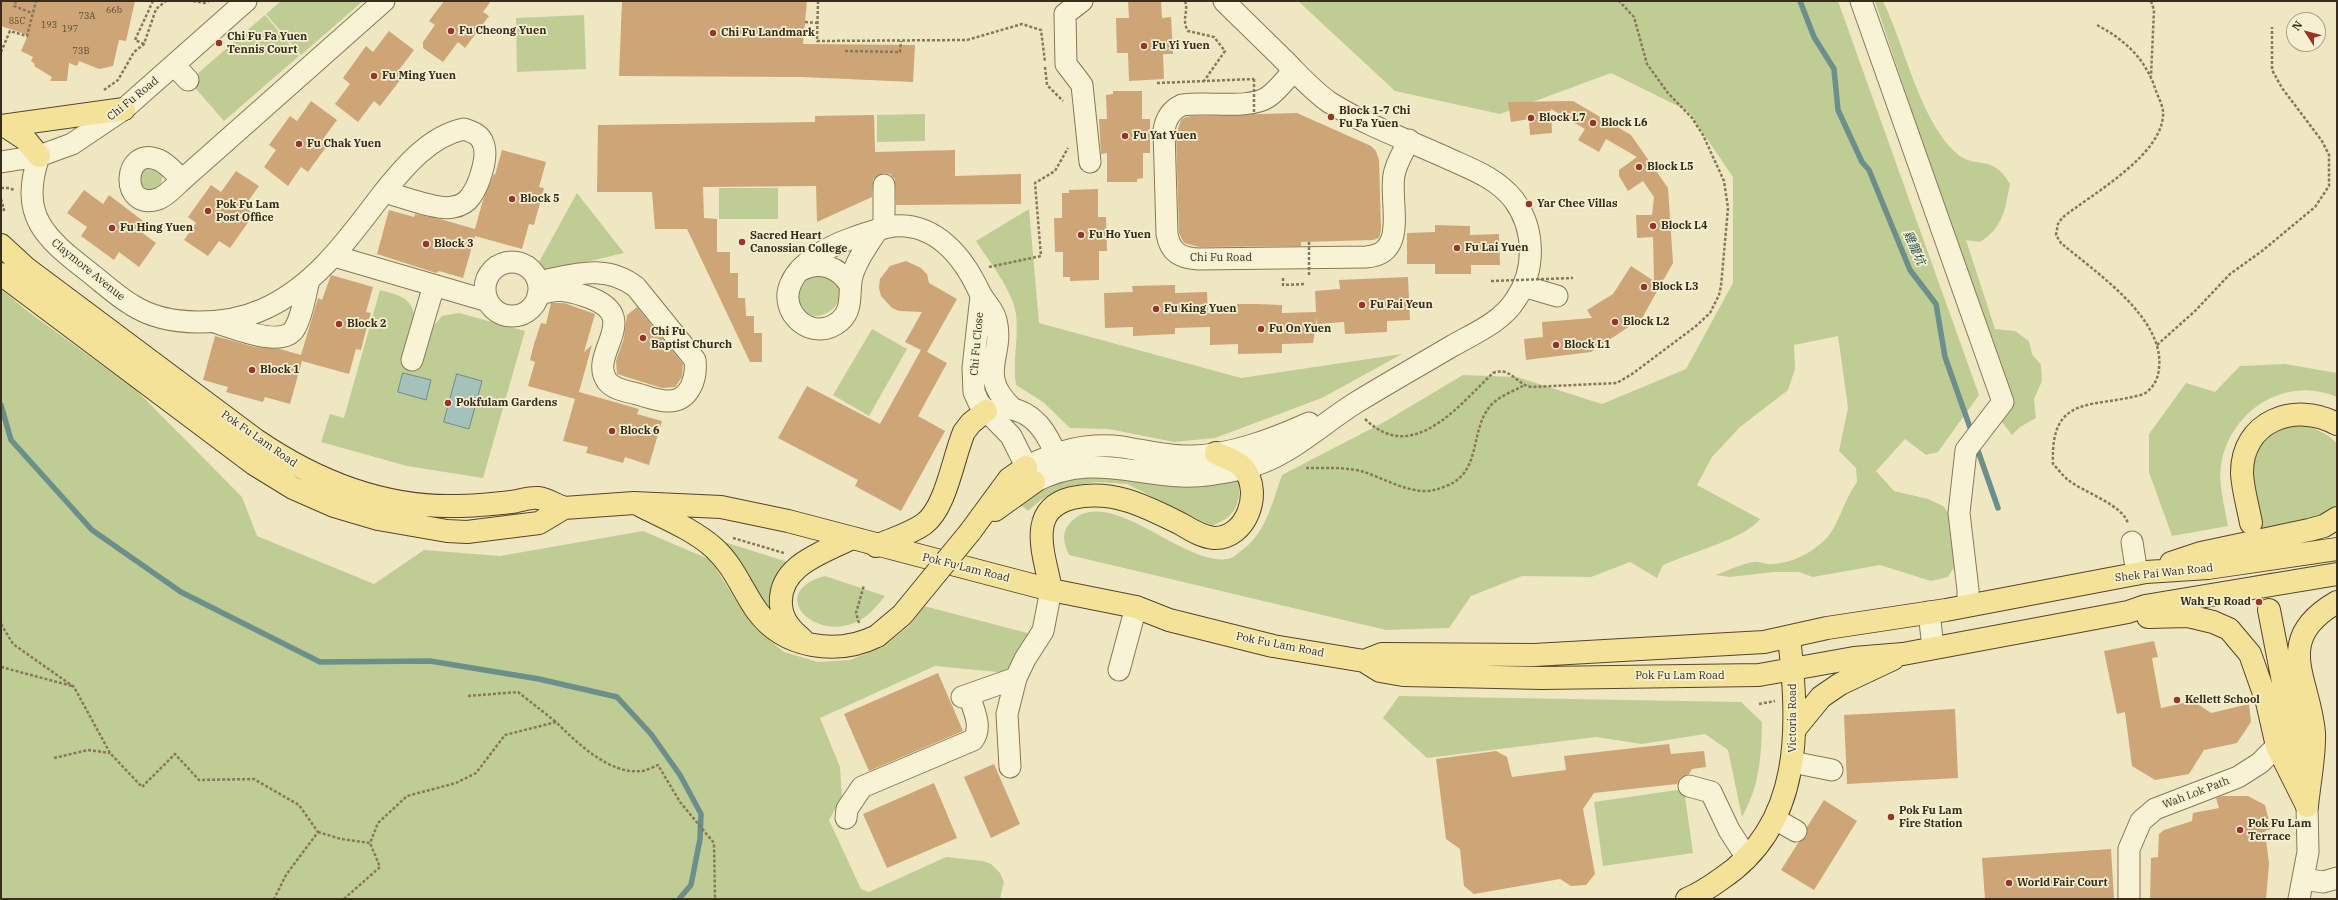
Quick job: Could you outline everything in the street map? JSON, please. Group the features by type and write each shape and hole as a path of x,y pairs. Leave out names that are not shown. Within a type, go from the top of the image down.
{"main road":[{"path":"3,126 124,109"},
{"path":"3,126 25,139 39,156"},
{"name":"Pok Fu Lam Road","path":"1,245 26,268 256,440 295,466 315,476 358,492 411,504 468,506 539,498 564,508 634,503 721,507 788,521 876,546 1051,590 1136,607 1170,620 1273,646 1364,661 1380,671 1403,674 1472,676 1733,676 1792,670 1854,658 1903,654 2128,612"},
{"name":"Pok Fu Lam Road","path":"1,274 254,464 293,488 334,506 403,525 467,532 539,523 564,508"},
{"path":"876,546 919,527 932,516 942,499 964,432 971,423 986,411"},
{"path":"2251,523 2242,475 2248,447 2256,435 2266,425 2291,414 2310,414 2334,423"},
{"path":"1051,590 1041,529 1046,513 1052,507 1079,497 1116,497 1140,503 1204,536 1220,538 1227,536 1240,526 1250,508 1251,486 1244,468 1216,453"},
{"path":"634,503 693,533 714,547 732,568 752,604 766,621 786,637 813,645 844,647 862,643 877,636 902,615 970,532 1009,479 1030,474"},
{"path":"2142,573 2201,553 2324,526 2337,518"},
{"path":"813,645 795,634 784,619 781,604 782,589 788,577 801,564 850,539"},
{"name":"Shek Pai Wan Road","path":"1992,600 2142,573 2208,568 2337,549"},
{"path":"2128,612 2145,606 2337,574"},
{"name":"Pok Fu Lam Road","path":"1364,661 1382,654 1534,655 1736,644 1789,638 1827,628 1968,606 1992,600"},
{"path":"2307,806 2314,734 2298,662 2303,636 2315,616 2337,602"},
{"path":"2269,610 2307,806"},
{"path":"2128,612 2148,617 2188,616 2213,622 2229,629 2250,654 2267,702 2277,746 2307,806"},
{"name":"Victoria Road","path":"1695,898 1731,873 1747,858 1764,838 1784,798 1792,762 1795,729 1789,638"},
{"path":"1795,729 1821,697 1840,684 1903,654"}],"street":[{"name":"Chi Fu Road","path":"6,161 39,156 72,144 181,72 246,1"},
{"path":"182,180 384,1"},
{"path":"1082,1 1065,14 1066,64 1082,85 1090,162"},
{"path":"1059,461 1194,476 1244,468 1273,458 1359,408 1499,318 1516,299 1523,286 1530,261 1529,235 1526,223 1513,199 1504,189 1484,174 1408,140 1330,102 1294,70 1224,1"},
{"path":"1861,1 2003,402 1966,450 1959,513 1968,590 1968,606"},
{"name":"Chi Fu Road","path":"1294,70 1263,100 1250,103 1182,105 1175,109 1168,117 1164,130 1167,234 1170,246 1178,254 1183,257 1198,259 1366,257 1382,252 1393,239 1394,173 1408,140"},
{"name":"Claymore Avenue","path":"39,156 32,176 31,196 36,216 45,234 59,249 133,306 157,316 184,321 211,322 238,317 263,309 287,296 309,280 334,256 384,192 410,159 452,131 464,129 476,133 483,143 485,155 476,188 470,197 462,204 452,208 442,207 384,192"},
{"path":"880,230 884,185"},
{"name":"Chi Fu Close","path":"880,230 856,265 850,285 850,303 847,313 840,321 822,329 811,328 794,317 789,308 787,298 792,279 811,260 829,248 858,236 880,230 904,226 917,228 935,235 959,256 981,296 992,310 996,321 992,371 994,384 1000,396 1011,407"},
{"path":"334,256 488,301 501,314 520,315 535,304 538,288 531,270 520,263 503,264 489,275 486,292 488,301"},
{"path":"800,271 810,266 821,265 832,267 841,274 850,285"},
{"path":"599,272 613,273 626,279 636,287 695,360 696,374 691,387 681,397 667,401 617,389 607,381 603,369 614,321 610,310 601,301 566,290 538,288 599,272"},
{"name":"Claymore Avenue","path":"211,322 268,337 282,337 294,329 309,280"},
{"path":"412,360 434,285"},
{"path":"1523,286 1557,296"},
{"name":"Chi Fu Close","path":"981,296 973,380 979,403 986,411"},
{"path":"1059,461 1045,431 1023,412 1011,407 997,408 986,411 1011,436 1030,474 1059,461 1089,446 1107,445 1174,456 1191,456 1216,453 1276,437 1359,408"},
{"path":"2132,542 2142,573"},
{"path":"1010,767 1007,714 1016,678 1025,658 1043,631 1051,590"},
{"path":"1119,670 1136,607"},
{"path":"1929,612 1932,648"},
{"path":"846,818 847,809 862,787 973,740 977,734 978,727 966,696 1016,678"},
{"name":"Wah Lok Path","path":"2129,899 2129,848 2141,821 2155,808 2238,777 2260,764 2277,746"},
{"path":"1792,762 1832,770"},
{"path":"1689,786 1711,792 1729,830 1747,858"},
{"path":"2307,806 2308,852 2301,889 2337,878"},
{"path":"1774,819 1796,831"}],"path":[{"path":"16,1 14,6 32,13"},
{"path":"1,52 10,31 27,36 36,1"},
{"path":"144,44 135,40 152,1"},
{"path":"98,92 105,90 118,80 134,52 144,44 156,9 166,1"},
{"path":"193,1 204,3 209,1"},
{"path":"818,1 817,41 967,40 1022,24 1041,30 1047,85 1066,104"},
{"path":"1185,1 1186,10 1183,18 1188,31 1214,37 1225,51 1204,81"},
{"path":"1306,468 1341,468 1360,471 1424,491 1441,488 1453,483 1468,467 1473,456 1480,426 1488,408 1506,394 1523,386 1617,383 1649,362 1696,326 1710,313 1719,295 1728,208 1724,181 1703,134 1692,118 1668,93 1647,64 1634,17 1619,1"},
{"path":"2151,1 2154,10 2151,79"},
{"path":"805,22 818,23"},
{"path":"2097,25 2114,34 2136,53 2151,79 2163,110 2162,121 2152,143 2137,161 2120,177 2062,218 2058,224 2056,235 2061,243 2122,295 2144,321 2154,336 2160,357 2158,374 2152,388 2144,394 2126,400 2097,403 2076,409 2061,418 2054,435 2053,464 2068,480 2119,510 2127,518 2132,542"},
{"path":"2157,345 2195,311 2230,274 2315,207 2329,186 2329,155 2322,140 2282,88 2272,70 2272,28"},
{"path":"845,51 900,52 901,41"},
{"path":"1157,83 1254,79 1254,114"},
{"path":"989,267 1041,256 1035,183 1055,171 1069,147"},
{"path":"1,199 4,210 1,208"},
{"path":"1303,276 1310,276 1309,242"},
{"path":"1289,276 1282,276 1283,285 1306,284"},
{"path":"1491,281 1573,278"},
{"path":"1359,408 1370,425 1386,434 1395,436 1412,436 1434,427 1493,373 1505,371 1523,386"},
{"path":"728,536 786,554"},
{"path":"859,623 856,613 864,585"},
{"path":"1,624 13,644 74,687 110,753 142,787 175,754 199,780 254,779 299,805 318,832 341,839 370,843"},
{"path":"1,667 74,687"},
{"path":"468,696 518,692 556,722 580,746 618,769 641,771 658,765 680,802 714,843 715,899"},
{"path":"344,899 380,867 370,843 378,823 407,796 456,783 476,773 505,735 556,722"},
{"path":"54,758 88,750 110,753"},
{"path":"274,899 286,875 318,832"}],"green space":[{"path":"281,1 363,1 301,55 266,14"},
{"path":"1298,1 1838,1 1979,395 1938,452 1926,455 1905,439 1876,471 1894,491 1928,499 1943,506 1961,529 1956,564 1948,577 1931,581 1880,565 1813,577 1799,572 1774,572 1730,577 1715,575 1753,562 1772,564 1796,559 1818,546 1830,534 1837,522 1849,495 1857,482 1856,468 1839,451 1848,408 1838,336 1794,345 1795,369 1788,390 1740,427 1712,457 1697,485 1760,519 1743,533 1663,565 1657,578 1630,562 1591,577 1522,576 1471,596 1449,628 1386,630 1069,555 1064,535 1069,524 1085,513 1105,512 1126,519 1148,529 1193,552 1213,559 1231,558 1250,544 1257,535 1267,517 1282,475 1386,421 1463,375 1517,377 1602,404 1686,369 1733,283 1733,177 1688,111 1611,73 1500,114 1395,91"},
{"path":"1875,1 1883,1 1922,101 1943,138 1962,158 1997,168 2010,184 2002,217 1994,231 1980,242 1966,240 1995,329 2015,331 2029,341 2032,354 2041,365 2042,381 2034,399 2036,418 2020,427 2012,435 2002,422 2007,396"},
{"path":"265,15 299,56 224,121 189,81"},
{"path":"584,15 586,69 517,72 516,18"},
{"path":"925,114 925,141 877,142 877,115"},
{"path":"151,168 159,171 162,179 159,187 151,190 143,187 140,179 143,171"},
{"path":"719,188 778,188 778,219 719,219"},
{"path":"577,193 624,253 547,271 539,262"},
{"path":"1029,209 1039,323 1241,378 1402,354 1322,398 1215,438 1174,442 1109,429 1070,428 1043,402 1016,385 1015,368 1017,323 1014,305 1000,276 976,241"},
{"path":"818,271 835,281 841,291 839,300 835,307 827,313 819,316 810,315 803,310 798,299 797,290 798,281"},
{"path":"1,289 26,310 136,390 242,497 257,536 374,584 424,550 500,556 643,531 711,560 736,601 756,629 784,652 818,662 850,660 882,647 908,627 924,606 1035,635 1008,673 935,666 820,718 840,767 842,797 829,820 861,889 869,892 946,857 983,861 991,864 1000,873 1004,882 1000,899 1,899"},
{"path":"380,290 403,298 407,301 411,305 415,318 431,329 442,316 459,313 525,331 483,478 407,466 321,442 330,414 344,418"},
{"path":"872,329 907,349 869,416 833,395"},
{"path":"2285,364 2337,373 2337,397 2317,391 2298,390 2280,394 2262,402 2248,414 2235,429 2226,446 2220,472 2221,488 2228,526 2172,536 2149,472 2149,434 2186,383 2215,392 2240,366"},
{"path":"2298,425 2319,431 2337,443 2337,505 2328,514 2263,532 2253,482 2253,466 2256,453 2264,441 2278,432"},
{"path":"1239,475 1239,493 1236,507 1227,518 1211,526 1127,484 1096,482 1067,487 1042,499 1028,511 1017,502 1064,476"},
{"path":"718,540 791,563 777,622"},
{"path":"825,576 885,596 871,612 853,623 836,627 819,624 806,616 799,606 798,595 806,584"},
{"path":"1399,696 1741,702 1762,722 1760,760 1756,782 1753,793 1742,817 1728,750 1705,734 1642,744 1596,737 1427,758 1383,718"},
{"path":"1684,789 1693,853 1603,866 1594,802"}],"water":[{"path":"403,373 431,380 426,400 398,392"},
{"path":"457,374 482,381 469,429 444,422"}],"building":[{"path":"1,1 135,1 126,41 119,40 113,66 99,69 79,61 77,66 69,63 67,81 50,81 52,77 34,66 35,64 31,61 33,57 21,51 28,35 1,26"},
{"name":"Fu Cheong Yuen","path":"444,1 491,1 483,12 489,16 465,48 458,42 443,62 423,48 423,42 435,25 429,21"},
{"name":"Chi Fu Landmark","path":"622,1 807,1 803,44 915,45 913,82 802,77 619,76"},
{"name":"Fu Yi Yuen","path":"1128,1 1161,1 1162,18 1171,17 1173,54 1163,54 1164,79 1129,81 1128,53 1117,53 1116,18 1129,18"},
{"name":"Fu Ming Yuen","path":"389,31 414,50 399,70 405,74 380,106 374,101 358,122 335,104 350,84 343,78 366,46 373,52"},
{"name":"Fu Yat Yuen","path":"1113,91 1142,91 1142,119 1150,119 1150,153 1143,153 1143,178 1137,179 1137,182 1107,182 1107,153 1101,154 1099,119 1107,119 1106,95 1113,94"},
{"name":"Fu Chak Yuen","path":"311,101 337,120 323,139 329,143 308,172 301,167 288,186 264,167 276,150 269,145 290,116 297,121"},
{"path":"1573,101 1631,135 1668,188 1673,263 1642,318 1591,352 1526,360 1524,339 1543,337 1542,322 1592,318 1587,310 1613,294 1631,266 1654,281 1653,237 1637,238 1636,215 1652,215 1654,197 1643,181 1628,191 1619,176 1619,170 1637,157 1606,139 1599,152 1578,140 1585,129 1551,109 1552,133 1530,135 1529,119 1511,122 1508,102"},
{"path":"1297,113 1371,146 1376,151 1379,160 1381,230 1379,238 1373,240 1301,242 1301,246 1199,247 1184,243 1179,233 1176,135 1181,120 1192,116"},
{"path":"874,115 875,152 955,150 955,176 1021,174 1021,204 896,205 895,179 890,174 884,173 873,179 872,197 817,222 816,186 703,187 704,218 717,219 717,252 730,252 730,273 738,273 738,298 745,298 746,316 754,316 754,333 762,333 762,362 750,362 687,229 655,229 652,192 597,192 598,125 815,122 815,116"},
{"path":"502,150 546,162 539,187 544,188 534,225 529,224 522,249 475,236 463,278 439,271 436,273 377,254 389,210 414,217 415,214 440,219 475,229 483,200 494,174 495,175"},
{"path":"236,171 259,186 244,207 254,214 230,248 219,241 208,256 184,240 196,223 188,217 211,185 221,192"},
{"name":"Fu Ho Yuen","path":"1098,189 1098,217 1106,217 1107,251 1099,251 1099,280 1070,281 1070,277 1063,277 1063,252 1055,252 1054,218 1062,218 1062,193 1069,193 1069,190"},
{"name":"Fu Hing Yuen","path":"84,190 103,204 109,195 143,221 137,229 156,243 139,267 119,252 114,260 81,236 87,227 67,213"},
{"name":"Fu Lai Yuen","path":"1435,225 1470,226 1470,235 1499,234 1500,265 1471,265 1471,274 1435,274 1435,264 1407,264 1407,233 1435,232"},
{"path":"906,261 921,268 927,274 929,283 957,299 927,352 947,363 918,416 945,431 901,511 855,486 858,480 778,438 807,386 880,424 921,350 905,342 922,312 899,311 892,308 881,296 879,288 880,279 890,266"},
{"path":"331,275 373,287 366,312 371,313 361,350 356,349 349,374 302,361 290,404 265,397 263,402 226,392 228,387 203,380 215,336 255,347 280,349 301,355 318,298 322,300"},
{"path":"1408,277 1410,320 1387,321 1387,332 1345,334 1344,322 1317,324 1317,317 1313,343 1282,344 1282,353 1238,354 1238,344 1210,345 1210,327 1175,328 1175,334 1133,336 1133,327 1105,328 1104,293 1133,292 1132,286 1175,285 1175,293 1207,292 1208,313 1238,312 1237,304 1282,305 1282,313 1316,312 1315,291 1340,289 1339,280"},
{"path":"551,303 564,303 595,314 584,352 592,345 579,392 639,409 637,414 662,421 649,465 625,457 623,463 586,453 588,447 563,441 575,399 528,386 535,362 530,360 534,344 541,323 546,324"},
{"name":"Chi Fu Baptist Church","path":"637,307 683,364 682,377 675,387 662,388 617,374 616,361 624,338 627,315"},
{"path":"2154,641 2158,657 2152,658 2161,708 2193,701 2211,713 2249,704 2251,722 2237,743 2204,750 2189,774 2155,780 2132,766 2125,712 2117,714 2104,651"},
{"path":"938,673 963,731 869,771 844,714"},
{"path":"1955,709 1958,778 1847,784 1844,715"},
{"path":"1669,744 1671,754 1704,751 1706,767 1692,769 1689,774 1681,777 1677,784 1594,793 1583,809 1595,874 1586,885 1571,886 1560,879 1474,894 1464,886 1460,849 1446,839 1436,759 1496,751 1507,757 1512,777 1566,770 1564,756"},
{"path":"994,764 1020,824 991,838 964,777"},
{"path":"934,783 957,838 887,868 863,814"},
{"path":"2222,796 2248,796 2265,805 2271,829 2265,831 2269,864 2266,899 2150,899 2151,858 2158,857 2159,834 2164,830 2192,821 2193,813 2219,808 2216,798"},
{"path":"1824,800 1857,821 1814,890 1781,870 1798,843 1806,837 1807,827"},
{"path":"2111,849 2114,899 1985,899 1982,858"}],"waterway":[{"name":"雞籠坑","path":"1800,1 1814,37 1834,69 1838,110 1862,162 1869,170 1910,270 1936,304 1945,357 1972,433"},
{"path":"1,405 11,440 92,530 181,592 320,662 430,661 539,679 617,697 651,734 680,775 701,814 700,839 691,885 679,899"},
{"name":"雞籠坑","path":"1976,445 1998,508"}],"tunnel":[{"path":"2255,542 2269,610"}],"place":[{"name":"Fu Cheong Yuen","path":"451,31"},
{"name":"Chi Fu Landmark","path":"713,33"},
{"name":"Chi Fu Fa Yuen Tennis Court","path":"219,43"},
{"name":"Fu Yi Yuen","path":"1144,46"},
{"name":"Fu Ming Yuen","path":"374,76"},
{"name":"Block 1-7 Chi Fu Fa Yuen","path":"1331,117"},
{"name":"Block L7","path":"1531,118"},
{"name":"Block L6","path":"1593,123"},
{"name":"Fu Yat Yuen","path":"1125,136"},
{"name":"Fu Chak Yuen","path":"299,144"},
{"name":"Block L5","path":"1639,167"},
{"name":"Block 5","path":"512,199"},
{"name":"Yar Chee Villas","path":"1529,204"},
{"name":"Pok Fu Lam Post Office","path":"208,211"},
{"name":"Block L4","path":"1653,226"},
{"name":"Fu Hing Yuen","path":"112,228"},
{"name":"Fu Ho Yuen","path":"1081,235"},
{"name":"Sacred Heart Canossian College","path":"742,242"},
{"name":"Block 3","path":"426,244"},
{"name":"Fu Lai Yuen","path":"1457,248"},
{"name":"Block L3","path":"1644,287"},
{"name":"Fu Fai Yeun","path":"1362,305"},
{"name":"Fu King Yuen","path":"1156,309"},
{"name":"Block L2","path":"1615,322"},
{"name":"Block 2","path":"339,324"},
{"name":"Fu On Yuen","path":"1261,329"},
{"name":"Chi Fu Baptist Church","path":"643,338"},
{"name":"Block L1","path":"1556,345"},
{"name":"Block 1","path":"252,370"},
{"name":"Pokfulam Gardens","path":"448,403"},
{"name":"Block 6","path":"612,431"},
{"name":"Wah Fu Road","path":"2259,602"},
{"name":"Kellett School","path":"2177,700"},
{"name":"Pok Fu Lam Fire Station","path":"1891,817"},
{"name":"Pok Fu Lam Terrace","path":"2240,830"},
{"name":"World Fair Court","path":"2009,883"}]}
